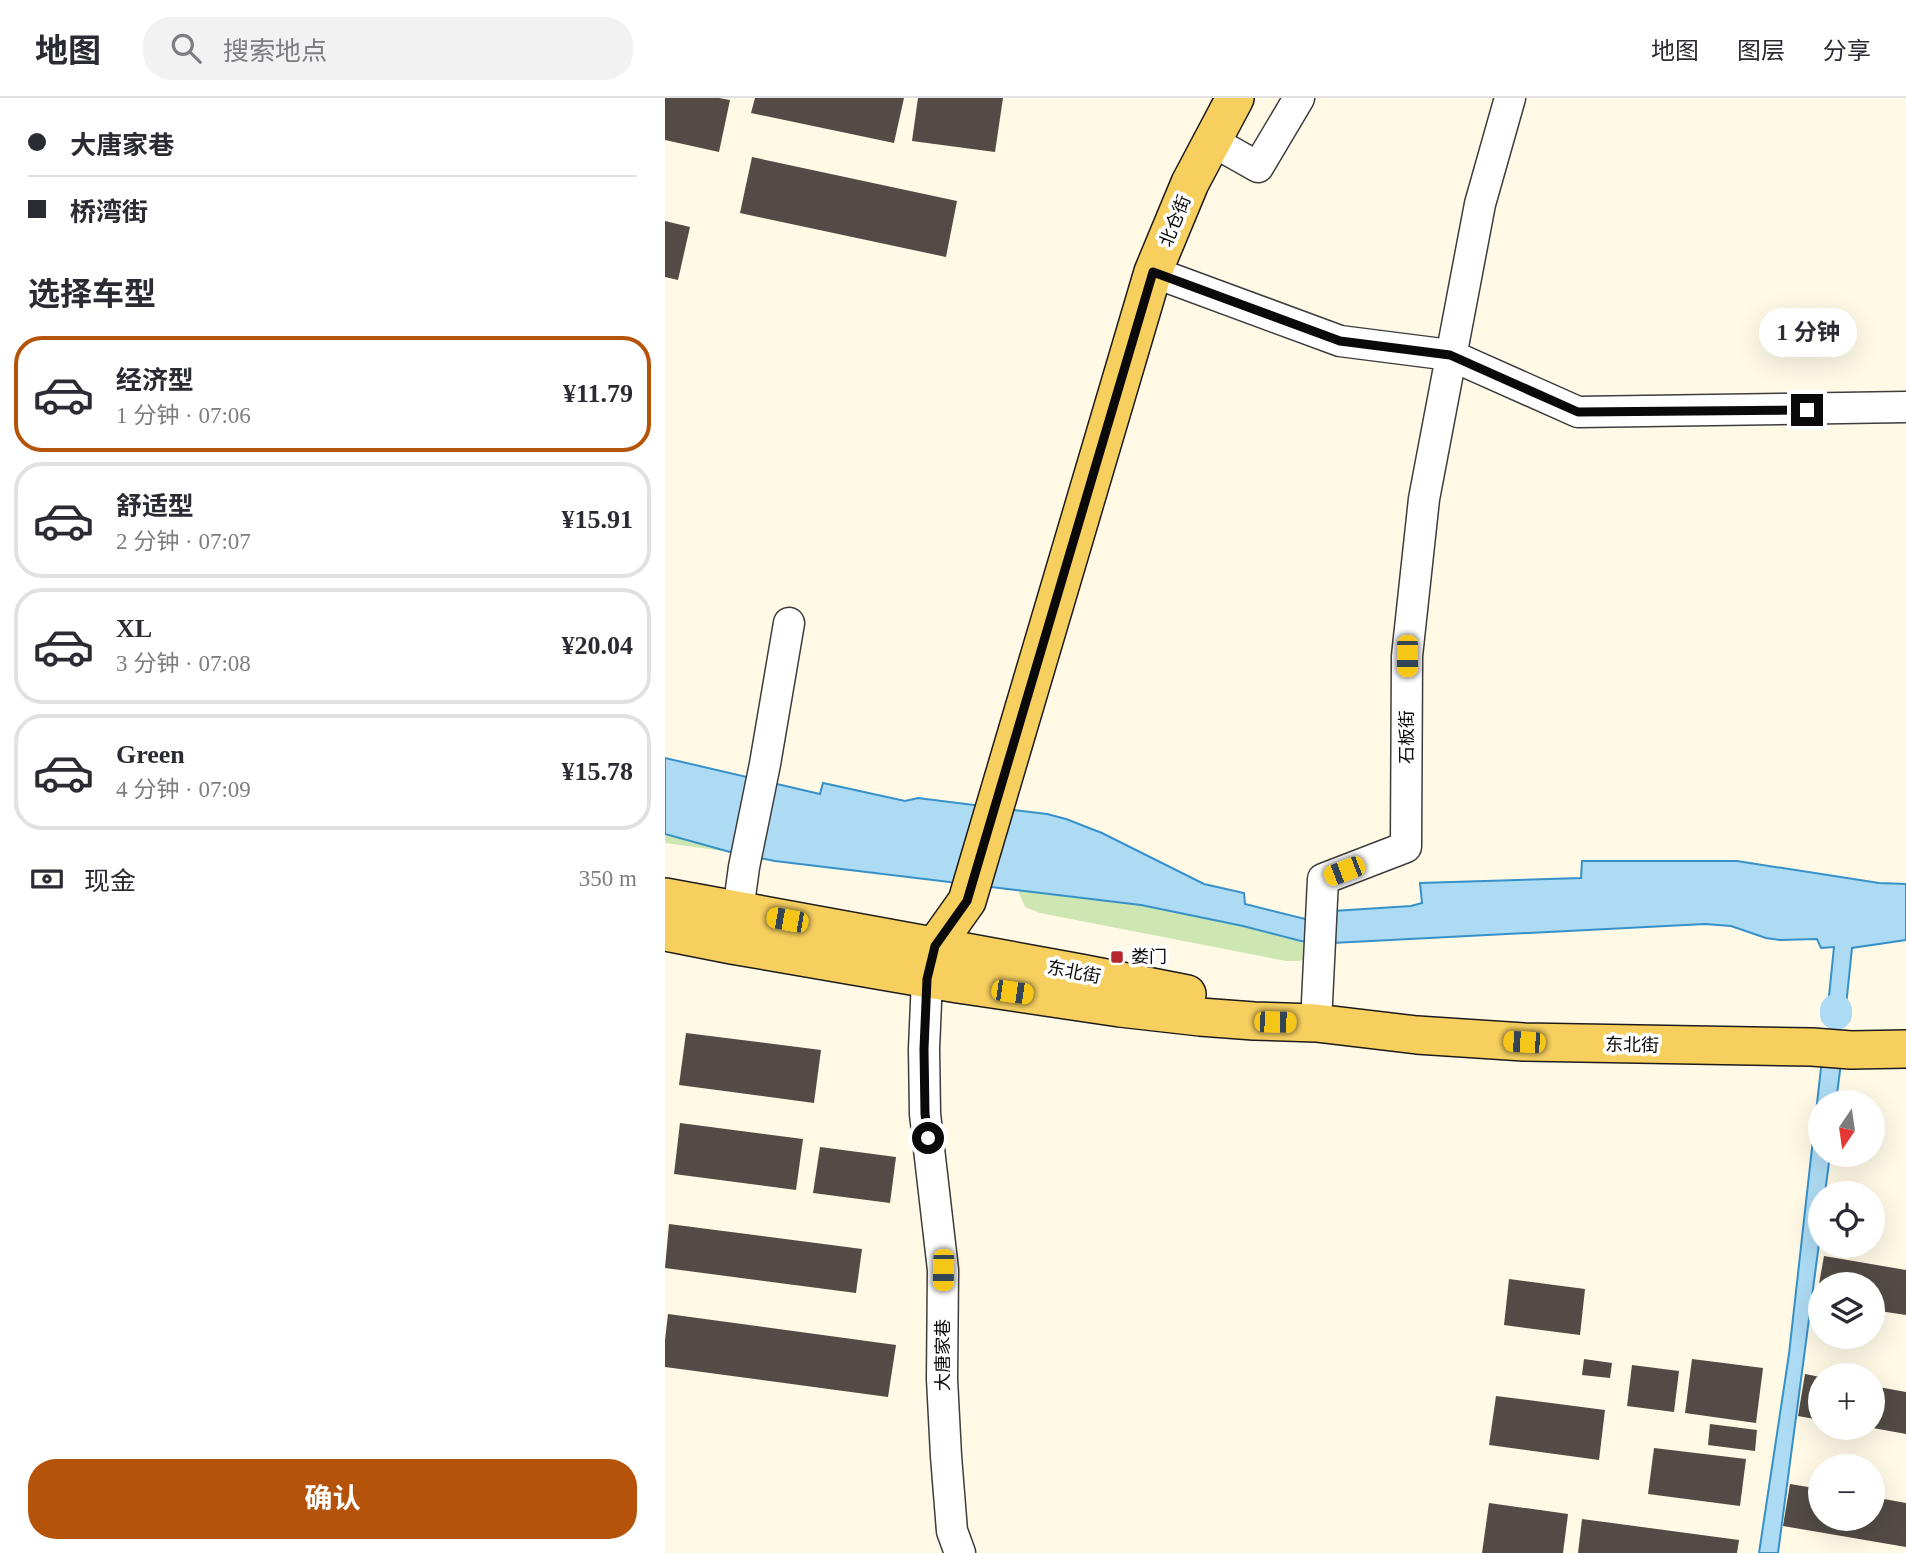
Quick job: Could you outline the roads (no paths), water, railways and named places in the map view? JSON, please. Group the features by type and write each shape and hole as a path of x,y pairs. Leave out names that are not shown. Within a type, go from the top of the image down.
{"main road":[{"name":"北仓街","path":"931,963 967,901 1153,272 1190,183 1235,98"},
{"name":"东北街","path":"665,897 738,911 931,963"},
{"name":"东北街","path":"665,932 732,945 931,963 1166,989 1316,1023 1417,1035 1524,1042 1906,1049"}],"street":[{"path":"1212,141 1258,167 1299,98"},
{"path":"1450,355 1480,204 1510,98"},
{"path":"1153,272 1340,341 1450,355 1578,412 1906,407"},
{"name":"石板街","path":"1316,1023 1323,879 1406,846 1407,656 1424,499 1450,355"},
{"path":"738,911 789,622"},
{"name":"大唐家巷","path":"931,963 924,1049 925,1114 943,1270 941,1379 946,1456 952,1531 960,1553"}],"water":[{"path":"665,758 820,794 823,783 905,801 918,798 1047,814 1102,833 1204,884 1244,893 1245,904 1313,921 1333,911 1422,903 1420,883 1581,878 1582,861 1737,861 1879,883 1906,884 1906,940 1852,948 1846,1006 1843,1009 1829,1009 1828,1006 1834,947 1821,948 1817,939 1766,938 1731,926 1705,924 1332,943 1301,941 1141,905 775,861 665,834"},
{"path":"1822,1059 1841,1063 1838,1090 1819,1090"},
{"path":"1810,1167 1828,1167 1827,1181 1808,1181"},
{"path":"1808,1184 1808,1258 1817,1258 1815,1272 1808,1272 1808,1327 1778,1553 1759,1553 1789,1354"}],"place":[{"name":"娄门","path":"1117,957"}]}
